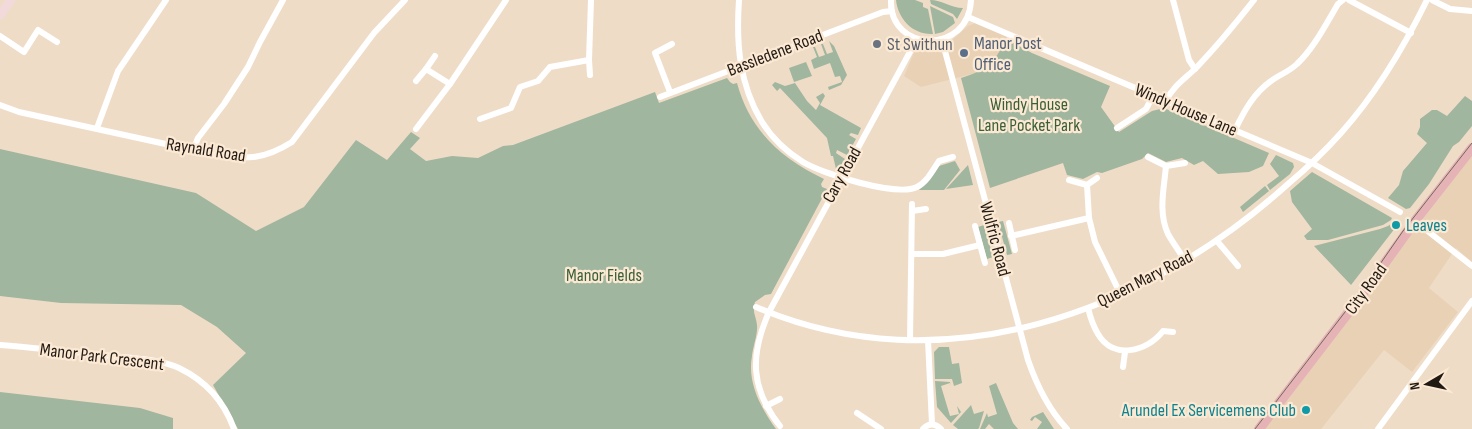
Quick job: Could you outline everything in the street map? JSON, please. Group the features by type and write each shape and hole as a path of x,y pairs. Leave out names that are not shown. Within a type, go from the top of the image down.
{"main road":[{"name":"City Road","path":"1259,429 1472,148"}],"street":[{"path":"96,128 118,71 166,0"},
{"path":"193,150 198,138 224,104 248,67 283,0"},
{"name":"Raynald Road","path":"0,105 19,112 193,150 238,158 265,156 292,142 374,33 405,0"},
{"path":"416,129 450,84 506,0"},
{"path":"590,75 591,0"},
{"path":"739,0 737,23 740,66 755,109 763,124 788,151 818,170 841,178 882,188 905,190 917,187 928,178 939,161 953,157"},
{"path":"891,0 892,11 897,23 917,39 931,42 942,40 959,30 968,17 971,0"},
{"path":"1173,0 1188,60 1195,69"},
{"path":"1166,101 1173,89 1195,69 1230,31 1254,0"},
{"path":"1235,130 1245,109 1258,92 1271,81 1297,65 1314,44 1338,4 1343,0"},
{"path":"1349,0 1410,33"},
{"name":"Queen Mary Road","path":"756,307 810,326 864,337 928,340 981,336 1020,329 1088,308 1121,295 1185,261 1217,241 1269,201 1312,163 1346,126 1371,94 1410,33 1427,0"},
{"path":"1432,0 1450,9 1472,11"},
{"path":"0,15 8,1"},
{"name":"Bassledene Road","path":"660,97 883,12 892,11"},
{"name":"Windy House Lane","path":"968,17 1312,163 1400,212"},
{"path":"0,36 24,52 38,30 57,42"},
{"name":"Cary Road","path":"780,426 766,406 757,384 755,369 756,349 760,335 769,312 917,39"},
{"name":"Wulfric Road","path":"942,40 1034,379 1051,410 1067,429"},
{"path":"670,92 655,52 672,44"},
{"path":"416,81 435,56"},
{"path":"480,119 511,108 520,87 538,81 550,67 589,60"},
{"path":"426,69 450,84"},
{"path":"1117,128 1146,108 1153,96"},
{"path":"1148,157 1166,166 1185,163"},
{"path":"1166,166 1162,202 1164,220 1168,232 1185,261"},
{"path":"1087,186 1097,178"},
{"path":"1069,180 1087,186"},
{"path":"1087,186 1089,218 1096,242 1121,295"},
{"path":"910,340 912,207 926,209"},
{"path":"1011,236 1089,218"},
{"path":"1415,221 1472,266"},
{"path":"1009,223 1015,250"},
{"path":"974,226 985,262"},
{"path":"1217,241 1238,266"},
{"path":"912,254 943,254 980,245"},
{"path":"1378,429 1472,301"},
{"path":"1088,308 1098,335 1105,343 1125,352 1148,346 1163,331 1173,332"},
{"path":"928,340 932,424"},
{"name":"Manor Park Crescent","path":"0,345 144,360 178,367 199,379 217,396 228,413 234,429"},
{"path":"1123,367 1125,352"},
{"path":"766,406 780,399"},
{"path":"857,413 881,429"},
{"path":"923,429 927,425 932,424 941,429"}],"shaded area":[{"path":"975,23 1007,37 998,56 980,72 921,87 904,76 918,46 940,46 951,41 968,26"},
{"path":"1472,155 1472,262 1456,248 1429,288 1458,312 1412,372 1384,350 1321,429 1263,429"}],"green space":[{"path":"896,0 915,0 923,3 923,7 928,9 933,34 926,34 913,29 903,19"},
{"path":"930,0 963,8 957,19 953,14 931,4"},
{"path":"930,6 953,17 955,23 943,32 935,34"},
{"name":"Windy House Lane Pocket Park","path":"1006,39 1032,53 1110,86 1101,107 1119,132 1152,111 1164,108 1269,153 1263,166 1249,172 1218,174 1203,161 1194,165 1182,158 1166,162 1148,153 1142,159 1102,173 1097,172 1083,179 1067,175 1063,163 990,188 961,78 984,69 989,65 998,55"},
{"path":"829,41 834,46 847,75 841,85 829,90 828,87 842,82 840,76 835,77 830,63 814,69 811,60 817,57 813,47 815,47 819,57 825,55 821,44 823,44 827,54 833,52"},
{"path":"806,62 812,76 794,82 789,68"},
{"name":"Manor Fields","path":"727,78 733,84 737,83 750,115 769,141 794,162 824,179 821,184 822,187 827,189 771,294 765,295 755,302 754,306 757,329 751,366 753,385 760,404 776,429 238,429 213,385 246,353 217,327 181,305 61,303 0,296 0,149 196,193 256,231 304,207 356,140 387,160 411,132 420,138 410,149 426,161 452,156 478,158 503,146 513,145 655,92 659,103"},
{"path":"775,82 785,86 795,83 807,101 816,110 820,103 816,97 823,93 825,96 820,105 861,128 858,135 851,133 849,135 856,139 847,155 837,150 836,153 845,159 840,168 836,169 827,138 780,88 777,91 772,85"},
{"path":"1465,96 1472,101 1472,126 1459,142 1453,146 1429,184 1410,208 1406,209 1388,198 1399,185 1403,171 1427,143 1417,134 1420,127 1420,119 1432,110 1437,110 1447,116"},
{"path":"1276,155 1293,163 1294,167 1290,174 1270,190 1267,185 1279,176 1270,164"},
{"path":"955,161 960,170 944,190 919,190 939,166"},
{"path":"968,165 973,185 946,189"},
{"path":"1312,172 1392,218 1391,220 1383,225 1328,240 1307,240 1304,236 1312,229 1292,202 1290,191"},
{"path":"1265,186 1269,191 1243,212 1240,207"},
{"path":"1003,221 1012,254 1007,255 998,222"},
{"path":"1395,221 1399,223 1351,285 1314,246 1380,229"},
{"path":"984,225 993,257 987,259 978,227"},
{"path":"939,347 949,347 952,364 959,363 962,383 954,386 952,379 935,379 934,352"},
{"path":"935,381 950,382 951,387 950,383 941,386 950,416 959,414 957,406 961,412 951,423 937,407"},
{"path":"996,383 1013,423 1018,429 994,429 989,424 985,429 980,429 987,413 988,417 997,414 989,386"},
{"path":"0,392 140,408 173,418 173,429 0,429"},
{"path":"971,405 974,414 984,411 979,428 958,429 953,425"},
{"path":"1043,412 1054,429 1037,429 1042,422 1035,417 1032,421 1030,420 1032,417"}],"tram line":[{"path":"1255,429 1362,290 1403,231 1472,143"}],"place":[{"name":"St Swithun","path":"877,44"},
{"name":"Manor Post Office","path":"964,53"},
{"name":"Leaves","path":"1396,225"},
{"name":"Arundel Ex Servicemens Club","path":"1306,410"}]}
